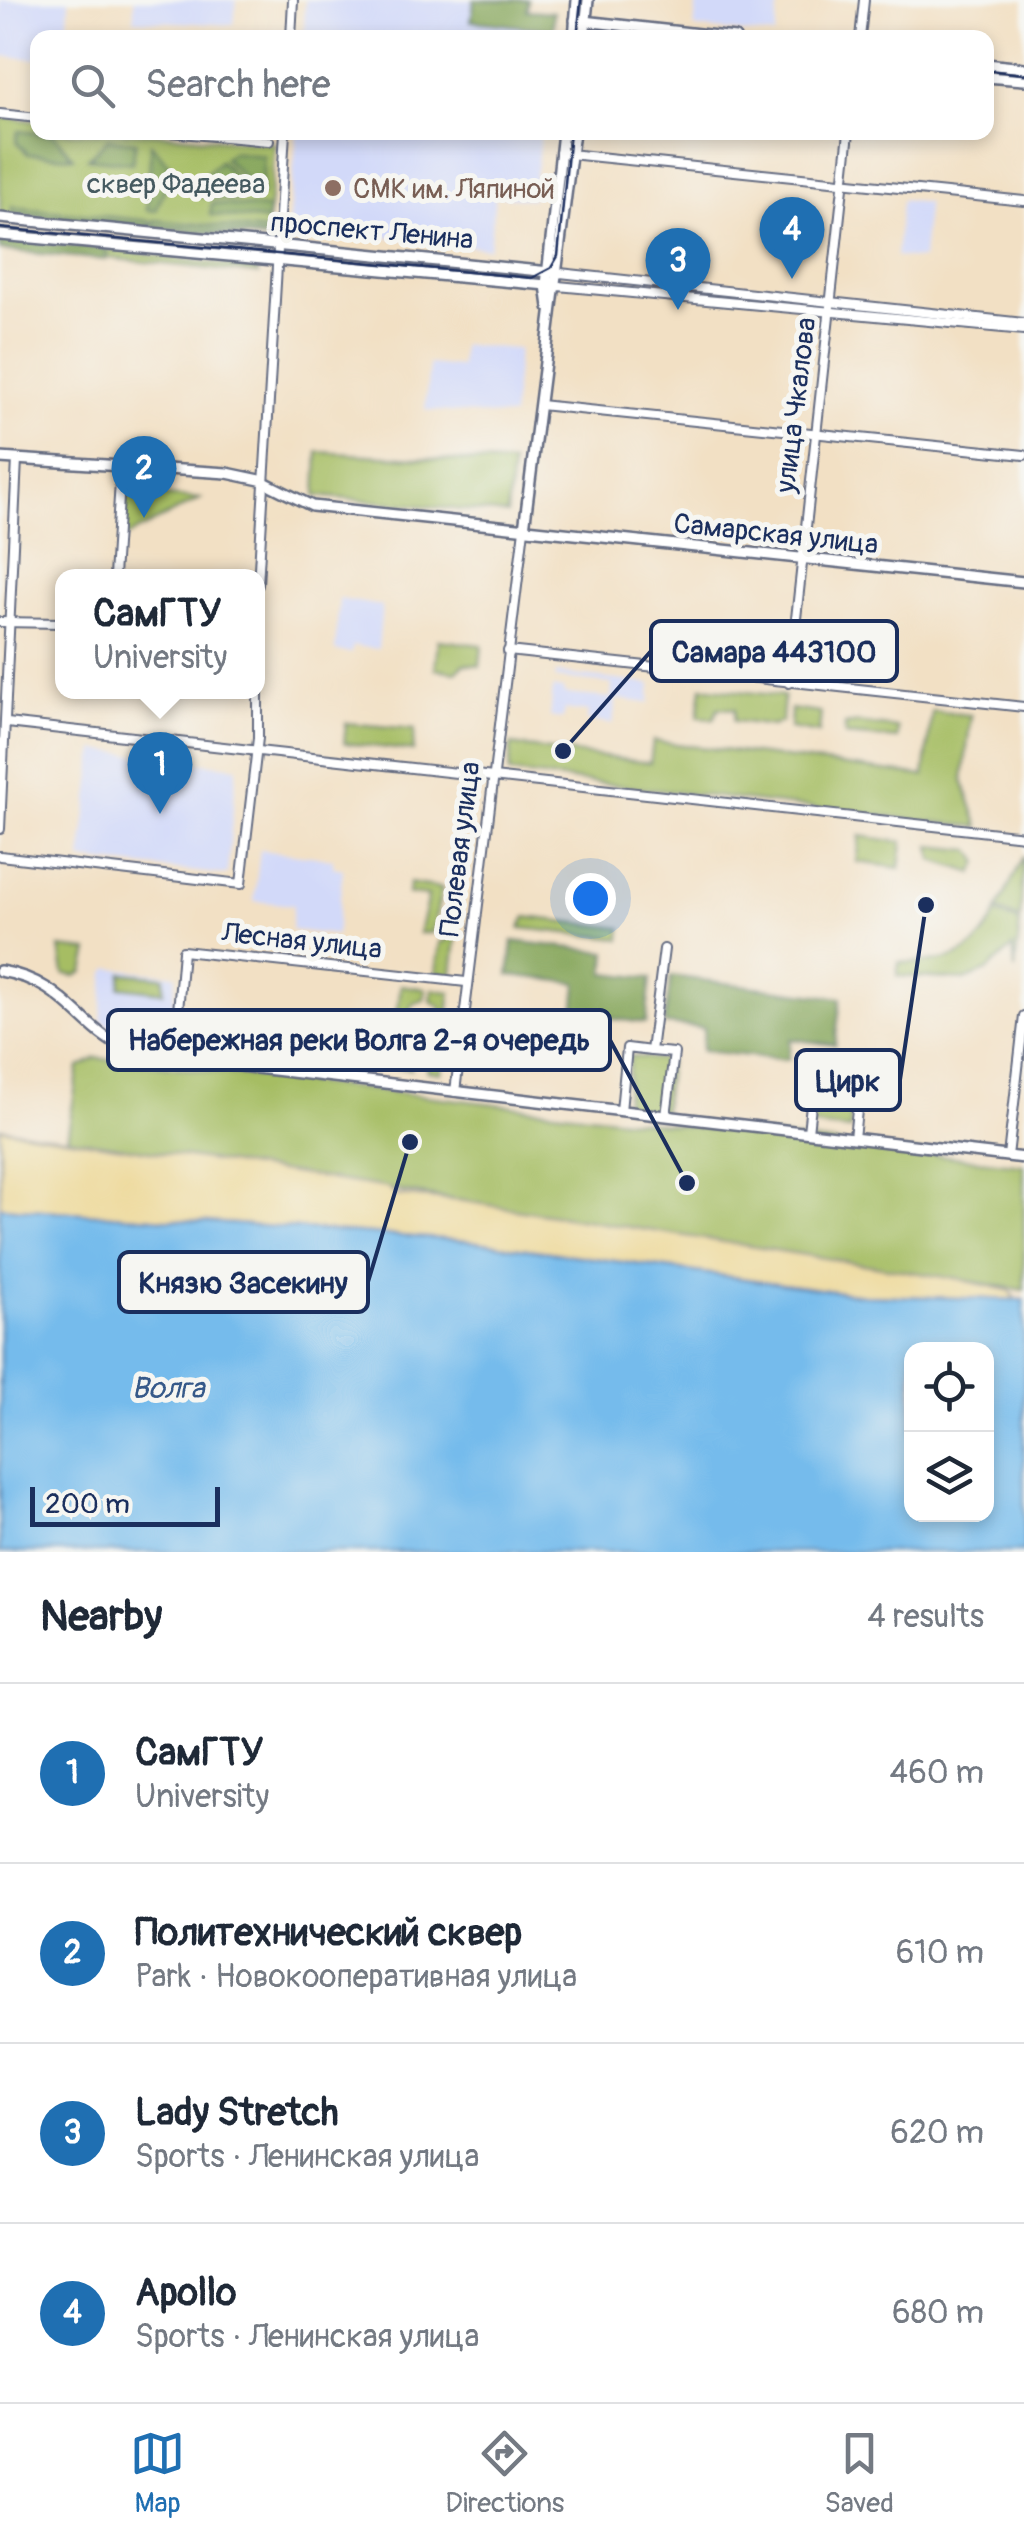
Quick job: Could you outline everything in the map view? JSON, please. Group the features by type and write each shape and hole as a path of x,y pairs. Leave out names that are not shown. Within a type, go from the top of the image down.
{"main road":[{"path":"577,0 579,30"},
{"path":"580,21 588,0"},
{"path":"580,21 663,30"},
{"path":"994,65 1024,68"},
{"path":"994,77 1024,80"},
{"path":"524,529 550,310 560,273 563,140"},
{"path":"550,310 546,285 571,140"},
{"name":"проспект Ленина","path":"0,218 560,273"},
{"name":"проспект Ленина","path":"0,234 558,286"},
{"name":"Самарская улица","path":"0,458 227,473 267,484 312,506 1024,582"},
{"path":"0,971 22,974 61,994 117,1046 174,1060 1024,1158"}],"street":[{"path":"290,30 292,0"},
{"path":"861,30 864,0"},
{"path":"0,114 30,117"},
{"path":"258,140 269,141"},
{"path":"259,569 285,140"},
{"name":"улица Чкалова","path":"790,683 800,558 848,140"},
{"path":"566,154 843,180 1024,202"},
{"path":"560,273 829,307"},
{"path":"558,286 1024,326"},
{"path":"540,405 1024,455"},
{"path":"0,829 7,723 5,622 17,459"},
{"path":"115,569 122,466"},
{"name":"Полевая улица","path":"454,1092 524,529"},
{"path":"5,622 55,623"},
{"path":"508,651 1024,707"},
{"path":"0,856 242,884 257,750 257,699"},
{"path":"7,723 1024,836"},
{"path":"651,1051 664,949"},
{"name":"Лесная улица","path":"174,1060 183,951 466,982"},
{"path":"1008,1156 1024,1016"},
{"path":"621,1111 627,1048 674,1053 666,1116"},
{"path":"808,1132 815,1068 861,1074 854,1138"}],"shaded area":[{"path":"0,0 69,0 67,30 30,30 30,58 0,56"},
{"path":"134,0 236,0 234,25 134,20"},
{"path":"305,0 473,0 472,21 553,30 304,30"},
{"path":"697,0 779,0 776,30 694,28"},
{"path":"296,140 540,140 532,199 495,196 489,248 288,226"},
{"path":"901,200 927,203 922,259 896,257"},
{"path":"462,345 518,349 512,417 425,410 429,364 460,367"},
{"path":"339,599 382,606 378,649 353,646 351,653 335,651"},
{"path":"556,673 651,684 649,703 616,699 613,724 587,721 588,712 565,709 563,719 550,717 553,688 563,689 564,694 611,698 612,684 555,678"},
{"path":"95,750 237,767 227,875 81,860"},
{"path":"260,850 333,859 333,867 343,869 336,935 291,930 293,905 254,901"},
{"path":"110,968 176,975 170,1037 151,1035 150,1044 129,1040 101,1020 105,973"}],"green space":[{"path":"474,0 528,0 527,10 554,12 553,30 471,21"},
{"name":"сквер Фадеева","path":"0,117 30,120 30,140 231,140 275,144 266,240 0,214"},
{"path":"18,131 30,132 30,140 58,140 73,157 28,154 16,142"},
{"path":"107,140 136,142 132,163 88,158"},
{"path":"151,144 173,169 156,211 147,210"},
{"path":"232,152 264,156 262,195 224,158"},
{"path":"220,161 239,180 236,200 196,196 197,181"},
{"path":"212,203 269,209 268,221 210,215"},
{"path":"12,207 150,221 150,227 12,214"},
{"path":"154,220 267,231 266,237 153,226"},
{"path":"0,240 107,249 106,260 0,250"},
{"path":"107,249 257,269 258,274 106,258"},
{"path":"318,452 512,464 507,514 316,496"},
{"path":"126,492 200,499 124,538"},
{"path":"438,640 482,645 480,666 464,664 456,672 435,669"},
{"path":"702,687 784,696 782,721 773,726 734,721 735,709 718,708 714,719 698,717"},
{"path":"791,709 821,713 819,733 790,728"},
{"path":"932,711 971,715 963,780 979,827 509,773 511,745 650,763 653,741 924,776"},
{"path":"346,723 415,729 413,751 344,743"},
{"path":"845,725 898,728 897,739 845,735"},
{"path":"860,836 903,842 900,868 857,862"},
{"path":"931,846 971,850 979,862 973,873 933,860"},
{"path":"1024,856 1020,919 997,910"},
{"path":"409,883 442,888 432,933 419,933 428,896 408,894"},
{"path":"455,890 461,894 452,975 436,973 440,941 447,941 449,931 444,930"},
{"path":"996,913 1020,922 1015,970 1013,947 987,971 965,980 897,976 899,962 945,960 969,949"},
{"path":"526,917 622,928 621,939 520,928"},
{"path":"513,941 607,952 605,973 651,978 646,1023 574,1014 577,983 509,975"},
{"path":"60,948 89,951 84,972 76,976 64,974"},
{"path":"122,973 164,977 163,992 120,987"},
{"path":"671,976 841,998 835,1045 791,1039 788,1060 702,1051 704,1028 664,1024"},
{"path":"401,985 426,989 424,1000 412,1004 406,1024 409,1034 404,1039 411,1069 390,1067"},
{"path":"432,989 451,992 441,1073 427,1071 440,1043 441,1007 431,1001"},
{"path":"630,1056 669,1060 663,1112 625,1107"},
{"path":"96,1058 1024,1165 1024,1290 67,1138 79,1067"},
{"path":"817,1079 855,1083 850,1130 812,1126"}],"sand":[{"path":"0,1128 388,1188 395,1195 463,1201 963,1280 1011,1291 1015,1300 863,1295 469,1241 0,1207"}],"water":[{"name":"Волга","path":"0,1207 469,1241 863,1295 1024,1300 1024,1552 0,1552"}],"tram line":[{"path":"578,30 581,0"},
{"path":"994,71 1024,74"},
{"path":"0,228 532,278 551,268 558,256 569,140"}],"place":[{"name":"СМК им. Ляпиной","path":"333,188"},
{"name":"Apollo","path":"792,279"},
{"name":"Lady Stretch","path":"678,310"},
{"name":"Политехнический сквер","path":"144,518"},
{"name":"Самара 443100","path":"563,751"},
{"name":"СамГТУ","path":"160,814"},
{"name":"Цирк","path":"926,905"},
{"name":"Князю Засекину","path":"410,1142"},
{"name":"Набережная реки Волга 2-я очередь","path":"687,1183"}]}
